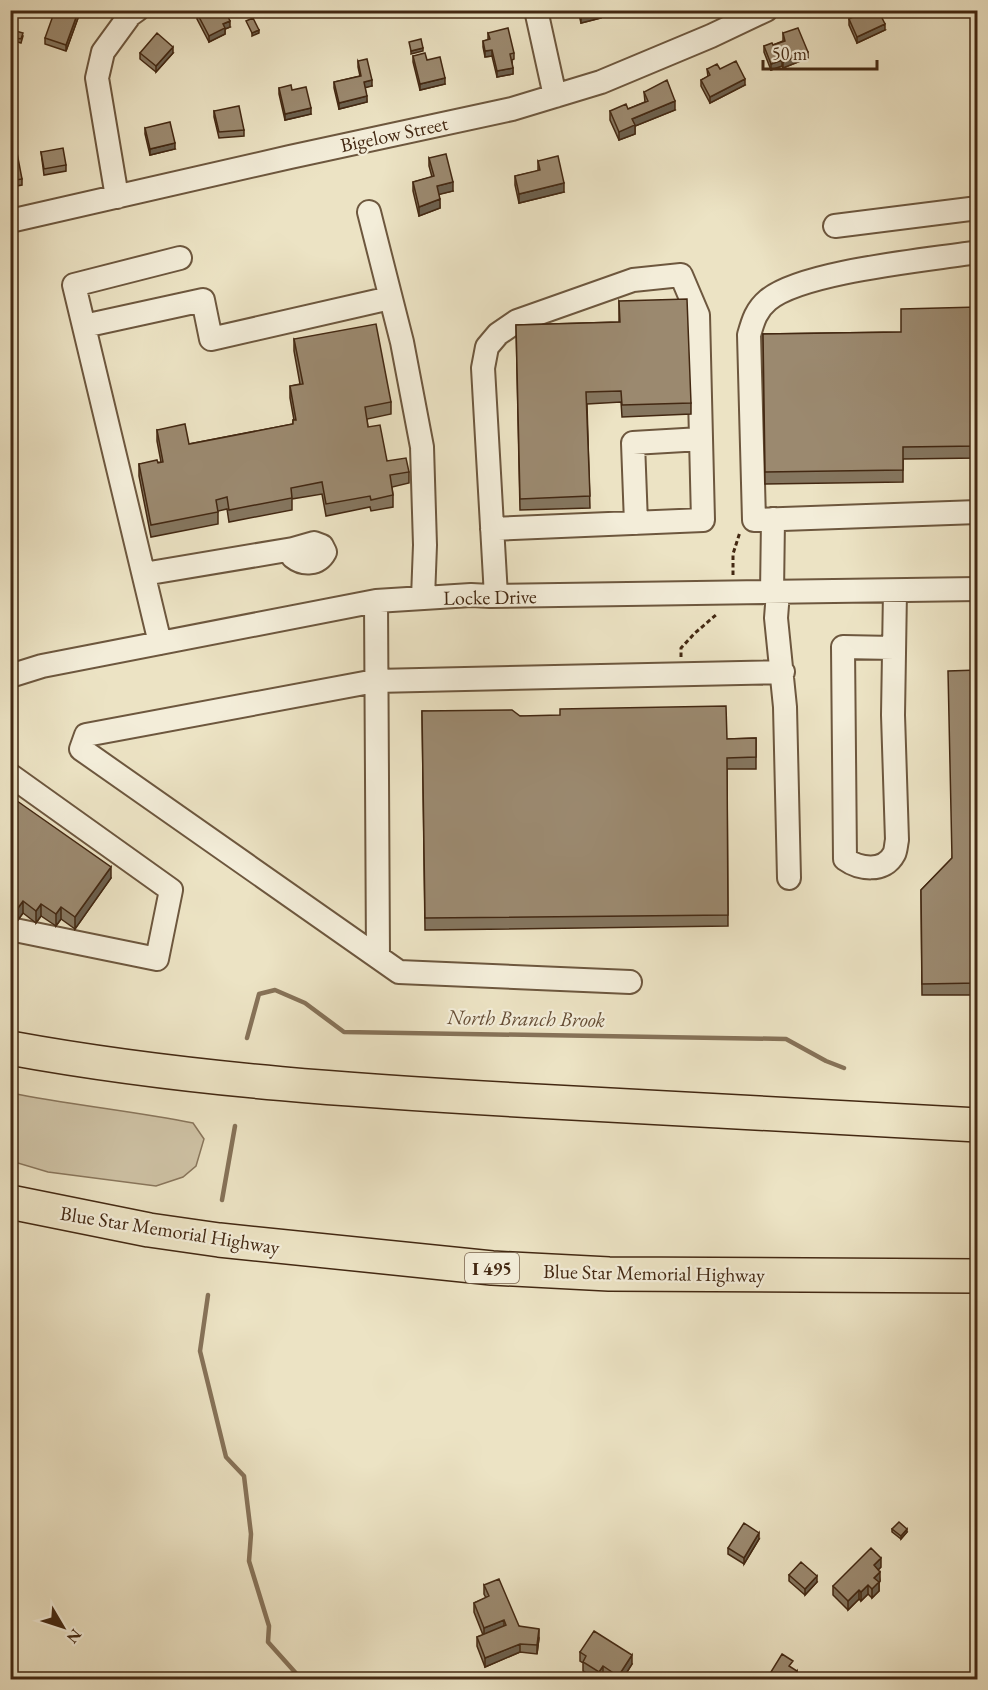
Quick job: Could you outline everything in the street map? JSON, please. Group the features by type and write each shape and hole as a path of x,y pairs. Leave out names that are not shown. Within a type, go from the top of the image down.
{"highway":[{"path":"10,1048 144,1069 288,1085 428,1096 978,1125"},
{"name":"Blue Star Memorial Highway","path":"10,1203 149,1230 219,1240 492,1268 644,1275 978,1276"}],"street":[{"path":"117,197 97,78 103,52 130,15 137,10"},
{"path":"536,10 555,96"},
{"name":"Bigelow Street","path":"10,221 512,109 601,82 711,36 766,10"},
{"path":"835,226 978,208"},
{"path":"369,212 402,342 422,447 425,545 423,598"},
{"path":"789,878 783,672 775,592 764,519 749,336 754,315 769,299 796,285 854,272 978,252"},
{"path":"160,643 74,285 180,258"},
{"path":"492,529 703,520 698,315 681,275 633,280 517,321 498,334 487,347 483,368 492,529 496,596"},
{"path":"84,326 202,300 211,339 390,298"},
{"path":"636,523 633,443 701,439"},
{"path":"764,519 978,512"},
{"path":"144,574 292,549"},
{"name":"Locke Drive","path":"10,676 42,666 376,601 471,595 978,590"},
{"path":"894,648 843,647 845,859 853,865 865,868 876,867 888,861 894,854 897,840 892,715 894,648 895,591"},
{"path":"376,601 378,957"},
{"path":"630,982 399,972 81,749 86,735 375,681 783,672"},
{"path":"10,775 171,890 157,959 10,929"}],"path":[{"path":"733,577 733,554 739,532 748,522 764,519"},
{"path":"681,648 717,614"}],"shaded area":[{"path":"11,1093 193,1123 204,1139 196,1166 183,1177 156,1186 48,1172 11,1161"}],"building":[{"path":"55,10 78,12 66,45 45,38"},
{"path":"201,10 225,10 230,21 223,24 225,28 209,36 197,13"},
{"path":"580,10 600,10 601,12 581,17"},
{"path":"867,10 878,10 885,24 857,37 849,19"},
{"path":"253,18 259,30 252,33 246,21"},
{"path":"508,28 514,53 510,54 513,68 497,71 492,50 485,51 483,41 490,39 488,33"},
{"path":"798,28 808,52 771,64 764,46 785,41 783,33"},
{"path":"12,30 23,33 21,39 11,37"},
{"path":"157,33 173,47 156,66 140,53"},
{"path":"421,39 423,48 411,51 409,42"},
{"path":"425,53 427,60 440,57 445,78 420,84 413,56"},
{"path":"367,59 372,80 364,82 367,96 339,103 334,82 361,76 358,61"},
{"path":"736,61 745,79 710,97 701,80 710,75 707,69 717,64 720,69"},
{"path":"667,80 675,101 632,119 635,125 619,132 610,111 626,104 628,109 648,101 644,92"},
{"path":"291,85 292,90 306,87 311,108 285,114 279,88"},
{"path":"239,106 244,130 219,132 214,111"},
{"path":"170,122 175,143 150,149 145,128"},
{"path":"63,148 66,165 44,169 41,152"},
{"path":"17,153 22,179 10,181 10,155"},
{"path":"446,154 453,182 437,186 440,199 419,207 413,182 434,176 429,158"},
{"path":"558,156 564,183 519,194 515,176 540,170 538,161"},
{"path":"687,299 691,403 622,405 621,391 586,392 590,496 520,499 516,325 620,322 619,301"},
{"path":"978,307 978,446 903,447 903,470 765,472 763,334 901,332 901,309"},
{"path":"376,324 391,402 365,407 368,427 380,425 387,461 406,458 409,472 390,475 393,495 371,500 370,496 326,504 322,482 291,488 292,498 229,510 227,497 216,500 218,512 151,525 139,464 157,460 158,463 163,462 157,430 185,424 189,444 293,424 293,420 296,420 290,386 303,384 294,339"},
{"path":"978,670 978,983 922,984 921,890 952,858 948,671"},
{"path":"726,706 727,739 756,738 756,757 727,758 728,915 425,918 422,711 512,710 520,716 560,715 560,709"},
{"path":"10,796 111,867 75,917 61,907 56,914 41,904 36,911 23,901 18,908 10,903"},
{"path":"899,1522 907,1529 901,1536 892,1529"},
{"path":"744,1523 759,1533 744,1558 728,1548"},
{"path":"871,1548 881,1558 874,1565 880,1572 874,1578 879,1582 872,1589 868,1585 861,1592 859,1590 848,1601 833,1586"},
{"path":"801,1562 817,1576 805,1589 789,1575"},
{"path":"499,1579 519,1626 539,1629 537,1645 520,1644 485,1658 477,1637 506,1625 504,1620 484,1628 474,1603 489,1596 484,1585"},
{"path":"594,1631 632,1655 619,1675 625,1680 616,1680 612,1677 615,1674 603,1666 599,1672 583,1662 586,1656 580,1652"},
{"path":"782,1654 793,1661 789,1666 797,1671 791,1680 766,1680"}],"waterway":[{"name":"North Branch Brook","path":"247,1038 259,994 275,990 305,1003 344,1032 786,1039 844,1068"},
{"name":"North Branch Brook","path":"222,1200 235,1126"},
{"name":"North Branch Brook","path":"208,1295 200,1351 226,1457 244,1476 251,1534 249,1561 269,1626 268,1642 302,1680"}]}
